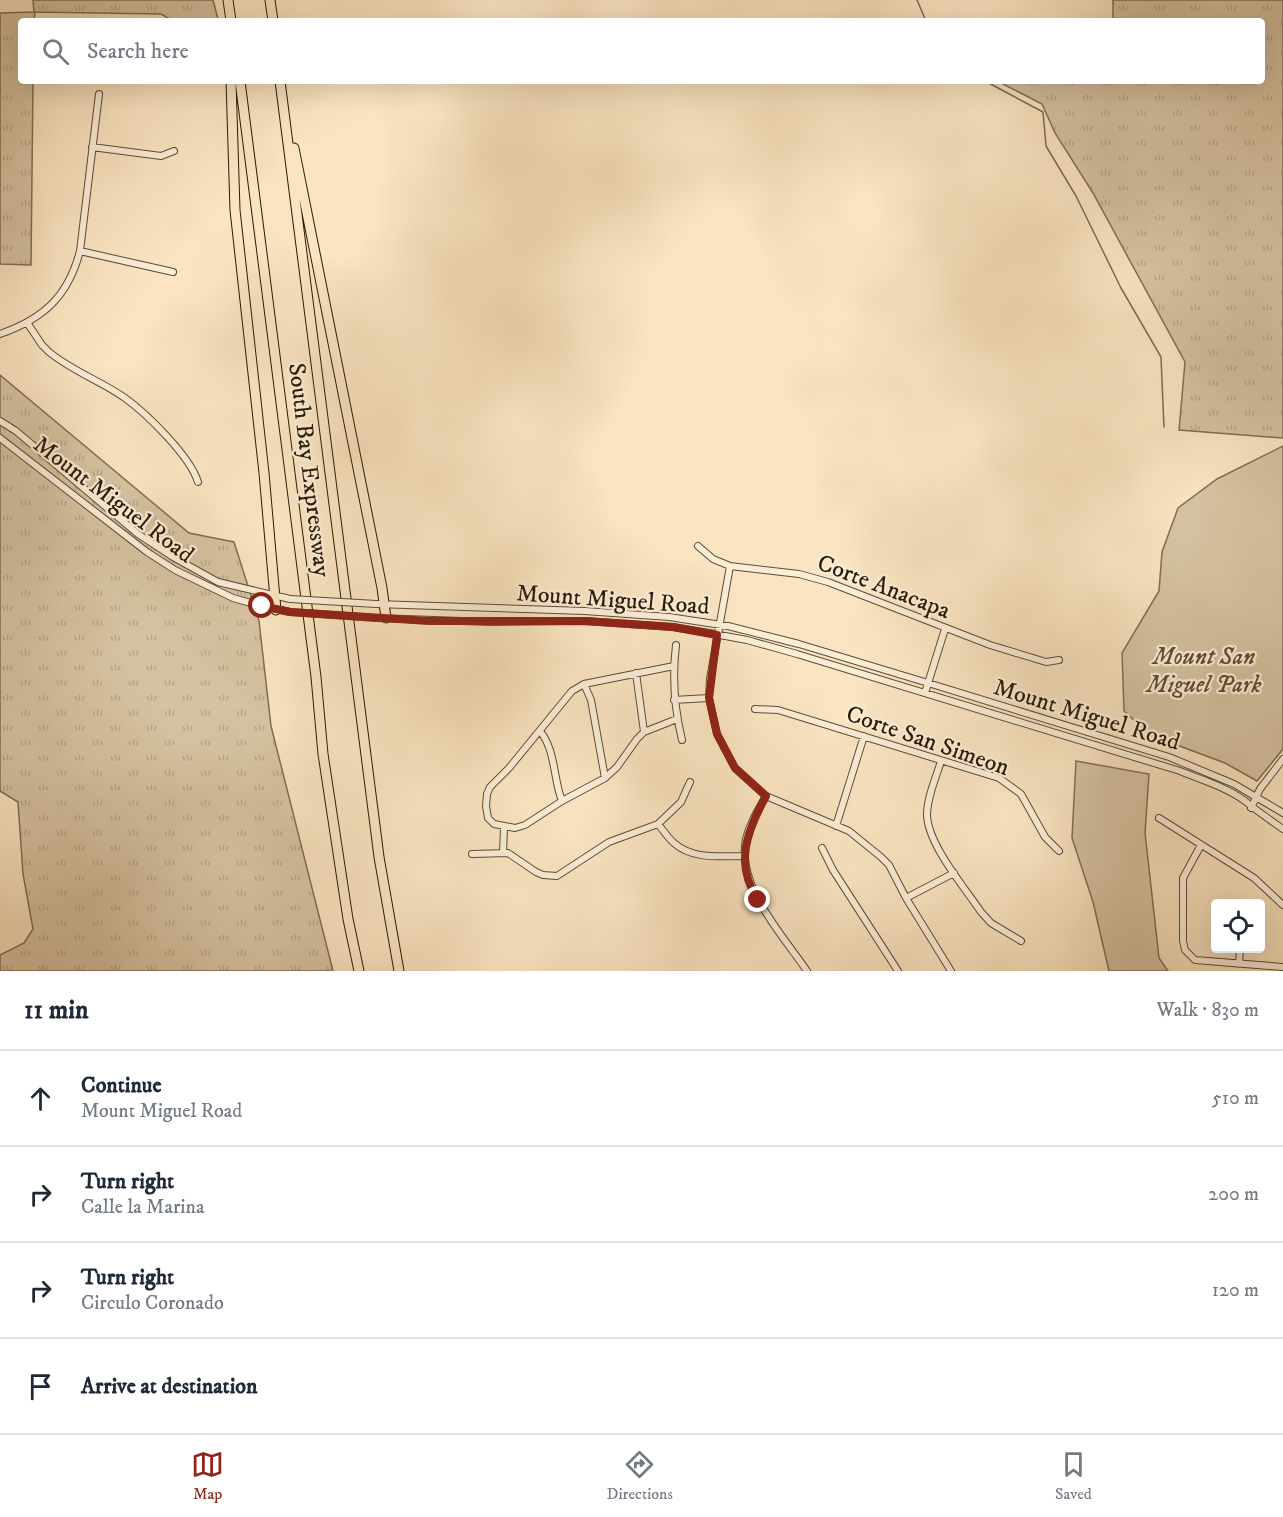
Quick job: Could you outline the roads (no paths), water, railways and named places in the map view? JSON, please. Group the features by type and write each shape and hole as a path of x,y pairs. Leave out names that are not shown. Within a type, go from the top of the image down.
{"highway":[{"path":"228,0 230,18"},
{"path":"270,0 273,18"},
{"path":"231,84 235,210 264,473 276,610"},
{"name":"South Bay Expressway","path":"240,84 315,666 323,754 348,919 359,971"},
{"name":"South Bay Expressway","path":"281,84 379,857 399,971"},
{"path":"282,84 311,240 332,333 381,618"}],"street":[{"path":"0,334 28,324 44,313 63,292 75,268 80,251 99,94"},
{"path":"92,147 161,156 174,151"},
{"path":"80,251 173,272"},
{"path":"28,324 49,352 126,399 165,435 189,461 198,482"},
{"name":"Mount Miguel Road","path":"0,421 16,430 138,534 173,558 218,582 290,599 585,611 661,616 719,625 799,644 1169,757 1196,767 1256,796 1283,813"},
{"name":"Mount Miguel Road","path":"0,438 168,566 219,592 276,610 381,618 490,622 585,621 673,627 717,635 797,654 1180,771 1245,801 1251,808 1283,829"},
{"name":"Corte Anacapa","path":"698,546 713,559 730,566 828,582 990,645 1046,662 1059,660"},
{"path":"730,566 717,635 709,698 717,734 735,768 766,796 857,836 881,857 889,865 906,898 951,971"},
{"path":"926,693 945,629"},
{"path":"676,645 674,700 682,740"},
{"path":"674,666 584,684 564,699 509,768 490,787 487,794 488,818 494,824 504,828 525,825 562,801 605,778 644,732 677,719"},
{"path":"636,674 644,732"},
{"path":"584,684 591,700 605,778"},
{"path":"674,700 709,698"},
{"name":"Corte San Simeon","path":"754,709 778,710 999,778 1022,794 1045,837 1059,851"},
{"path":"540,731 550,745 558,791 562,801"},
{"path":"836,826 864,736"},
{"path":"1251,808 1256,796 1283,759"},
{"path":"942,761 929,801 928,821 936,845 991,923 1020,941"},
{"path":"472,854 512,854 536,872 557,876 609,842 658,824 681,802 690,782"},
{"path":"766,796 749,829 745,856 747,873 755,896 807,971"},
{"path":"1159,818 1254,878 1283,905"},
{"path":"658,824 674,843 684,850 702,856 745,856"},
{"path":"503,853 504,828"},
{"path":"1201,845 1184,878 1183,941 1185,951 1195,960 1283,967"},
{"path":"822,848 833,870 898,971"},
{"path":"906,898 954,873"},
{"path":"1239,964 1240,953"}],"waterway":[{"path":"917,0 925,18"},
{"path":"991,84 1043,112 1046,146 1076,196 1121,288 1161,357 1164,427"}],"park label":[{"name":"Mount San Miguel Park","path":"1204,670"}]}
